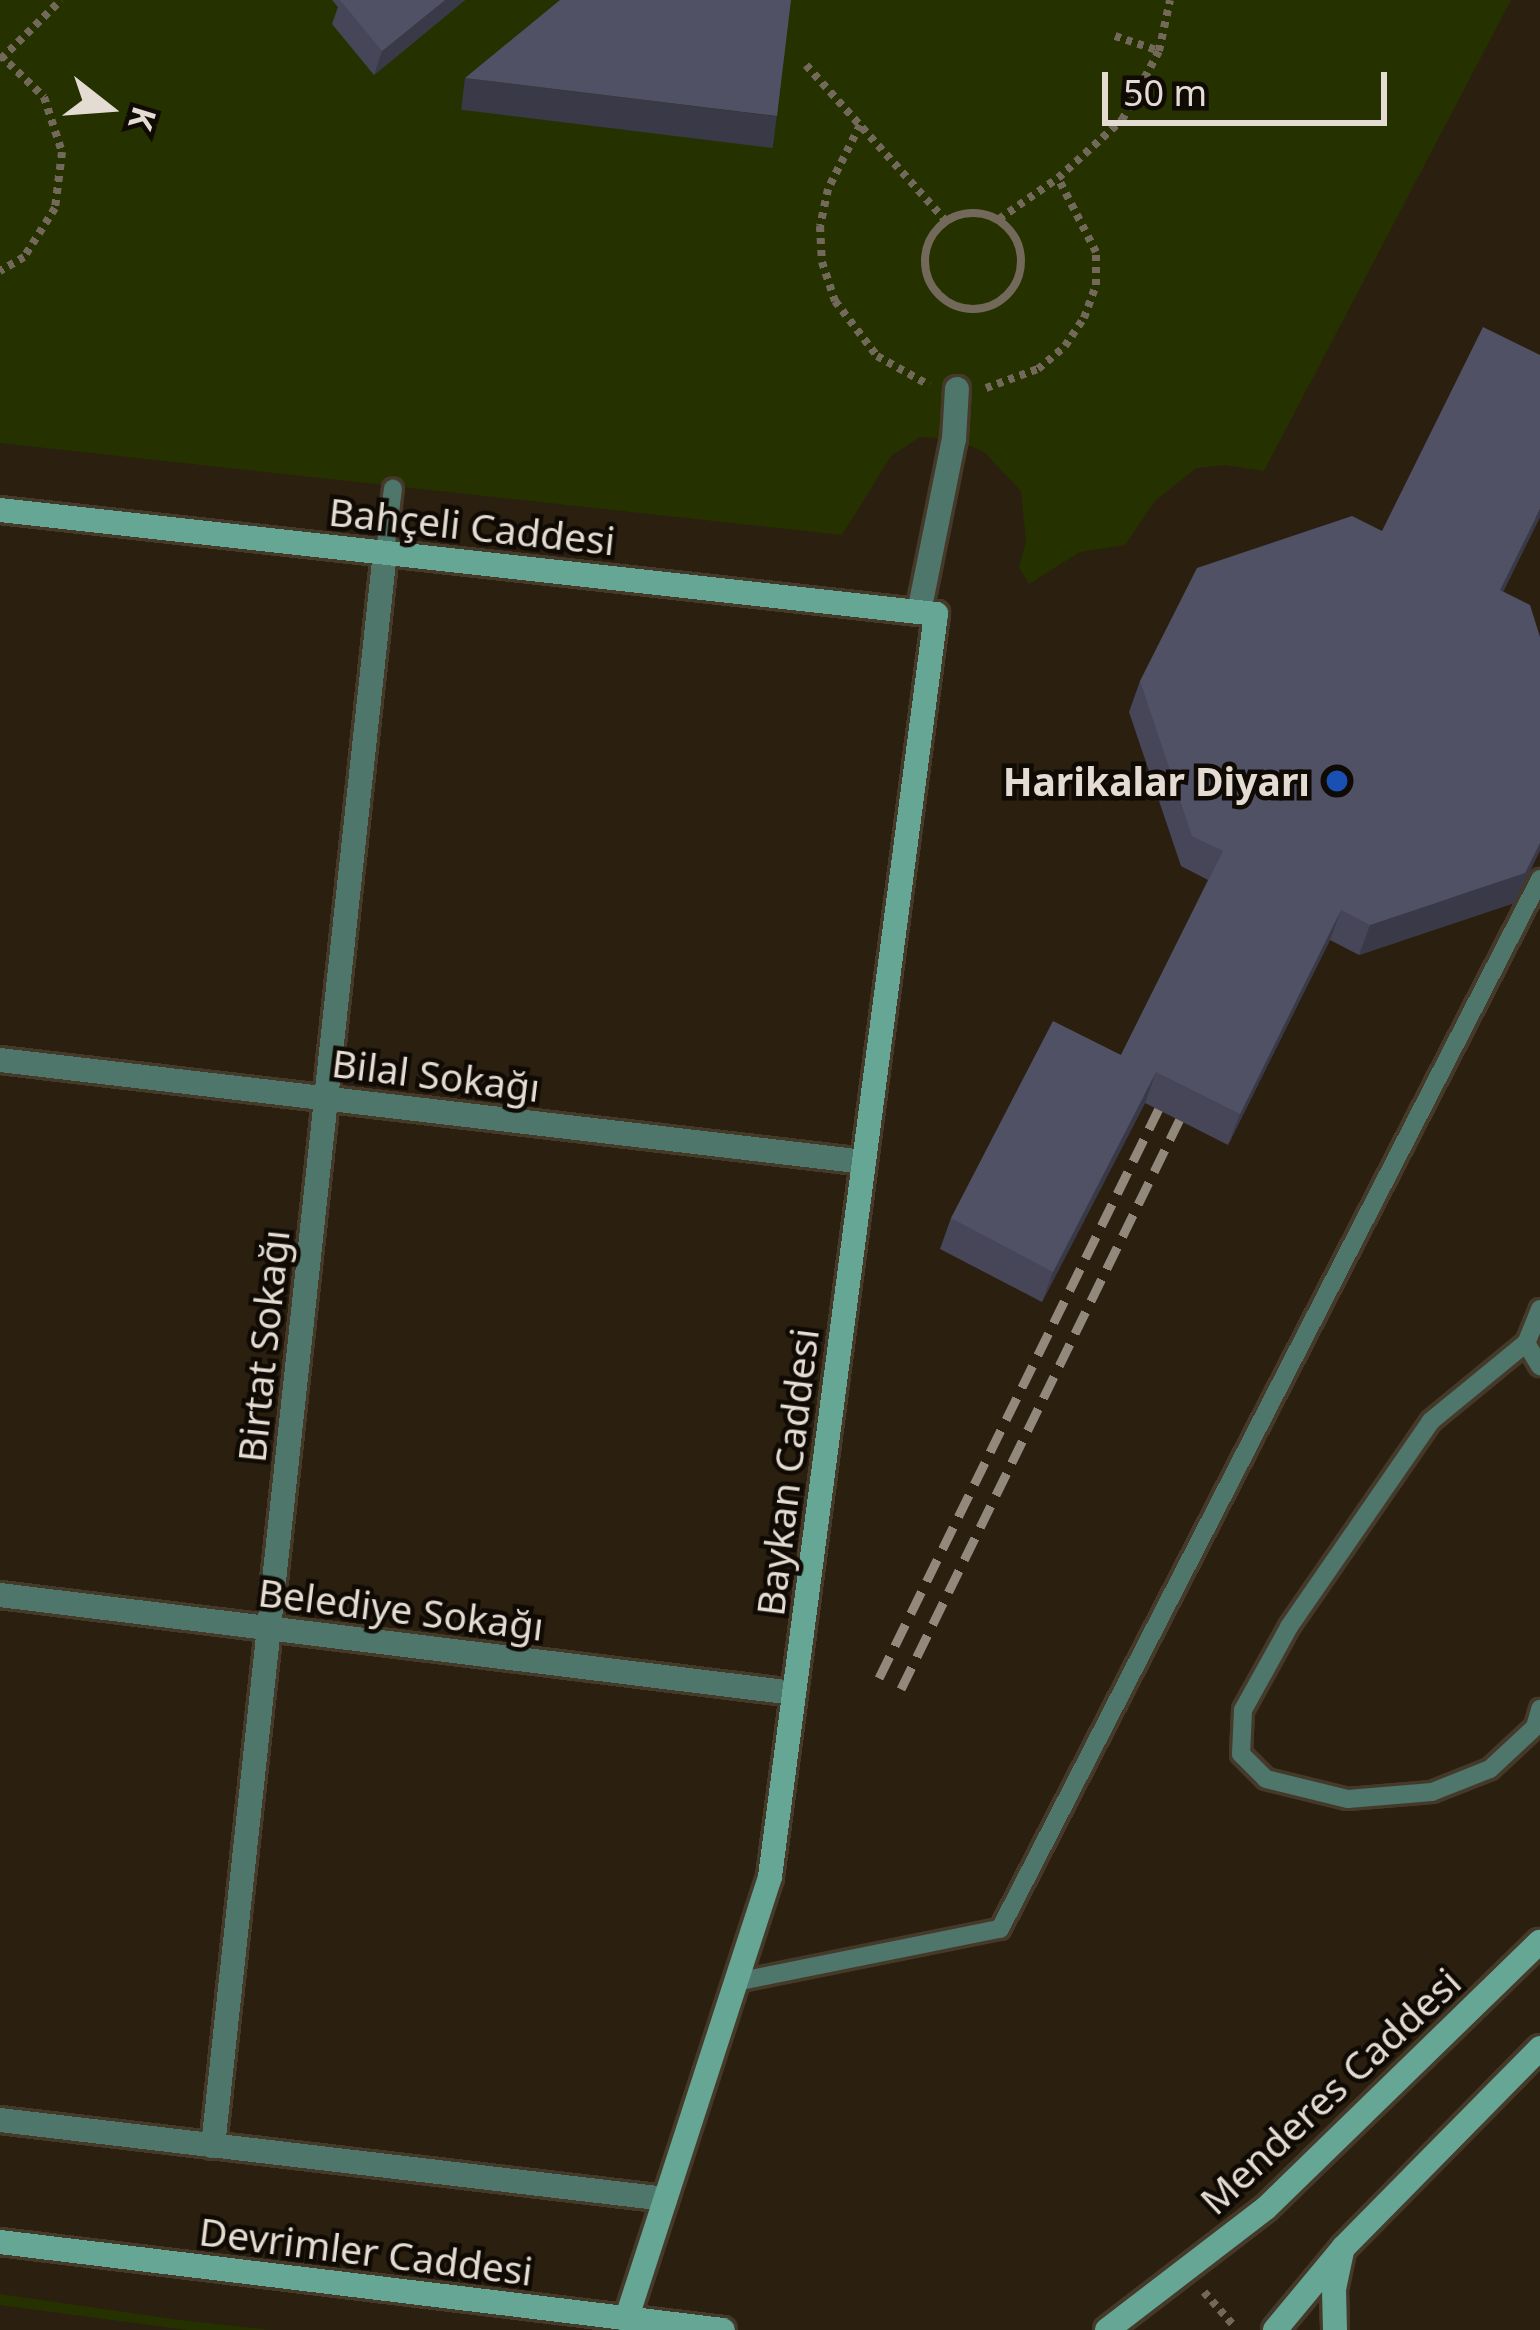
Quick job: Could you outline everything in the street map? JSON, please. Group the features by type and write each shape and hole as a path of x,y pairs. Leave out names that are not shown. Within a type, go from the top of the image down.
{"street":[{"path":"927,613 954,439 957,389"},
{"name":"Bahçeli Caddesi","path":"0,510 927,613"},
{"name":"Birtat Sokağı","path":"213,2146 385,553"},
{"name":"Baykan Caddesi","path":"626,2320 770,1876 864,1162 927,613"},
{"name":"Bilal Sokağı","path":"0,1060 864,1162"},
{"name":"Belediye Sokağı","path":"0,1595 794,1693"},
{"name":"Menderes Caddesi","path":"1107,2330 1266,2208 1540,1942"},
{"path":"1275,2330 1342,2248 1540,2048"},
{"path":"0,2120 665,2199"},
{"name":"Devrimler Caddesi","path":"0,2242 723,2330"},
{"path":"1335,2330 1334,2290 1342,2248"}],"lane":[{"path":"385,553 393,488"},
{"path":"736,1982 1000,1929 1540,879"},
{"path":"1540,1309 1526,1343 1431,1421 1289,1627 1243,1710 1241,1754 1266,1779 1348,1799 1432,1792 1490,1769 1535,1727 1540,1709"},
{"path":"1526,1343 1540,1366"}],"path":[{"path":"0,271 24,256 55,208 62,152 44,97 1,58 62,0"},
{"path":"999,219 1058,178 1122,120 1159,51 1170,0"},
{"path":"1115,36 1159,51"},
{"path":"806,65 945,220"},
{"path":"860,125 828,189 820,226 822,262 835,301 877,356 905,376 957,389 1007,384 1038,369 1065,346 1084,317 1096,285 1096,252 1058,178"},
{"path":"972,212 999,219 1017,240 1022,267 1011,293 988,308 960,309 936,295 924,270 927,242 945,220 972,212"},
{"path":"1204,2292 1235,2327"}],"green space":[{"path":"0,0 1511,0 1264,471 1225,465 1196,468 1155,501 1125,545 1080,552 1029,584 1019,567 1026,542 1021,491 984,452 954,439 920,437 891,456 842,535 0,443"},
{"path":"0,2294 272,2330 187,2330 0,2305"}],"building":[{"path":"340,0 445,0 382,51"},
{"path":"560,0 791,0 777,116 465,78"},
{"path":"1483,327 1540,355 1540,509 1500,590 1530,605 1540,637 1540,843 1525,873 1370,925 1341,910 1240,1114 1156,1072 1053,1272 951,1218 1053,1021 1121,1055 1223,851 1192,836 1140,681 1197,568 1352,516 1382,531"}],"railway":[{"path":"879,1678 1173,1080"},
{"path":"901,1689 1194,1090"}],"place":[{"name":"Harikalar Diyarı","path":"1337,781"}]}
